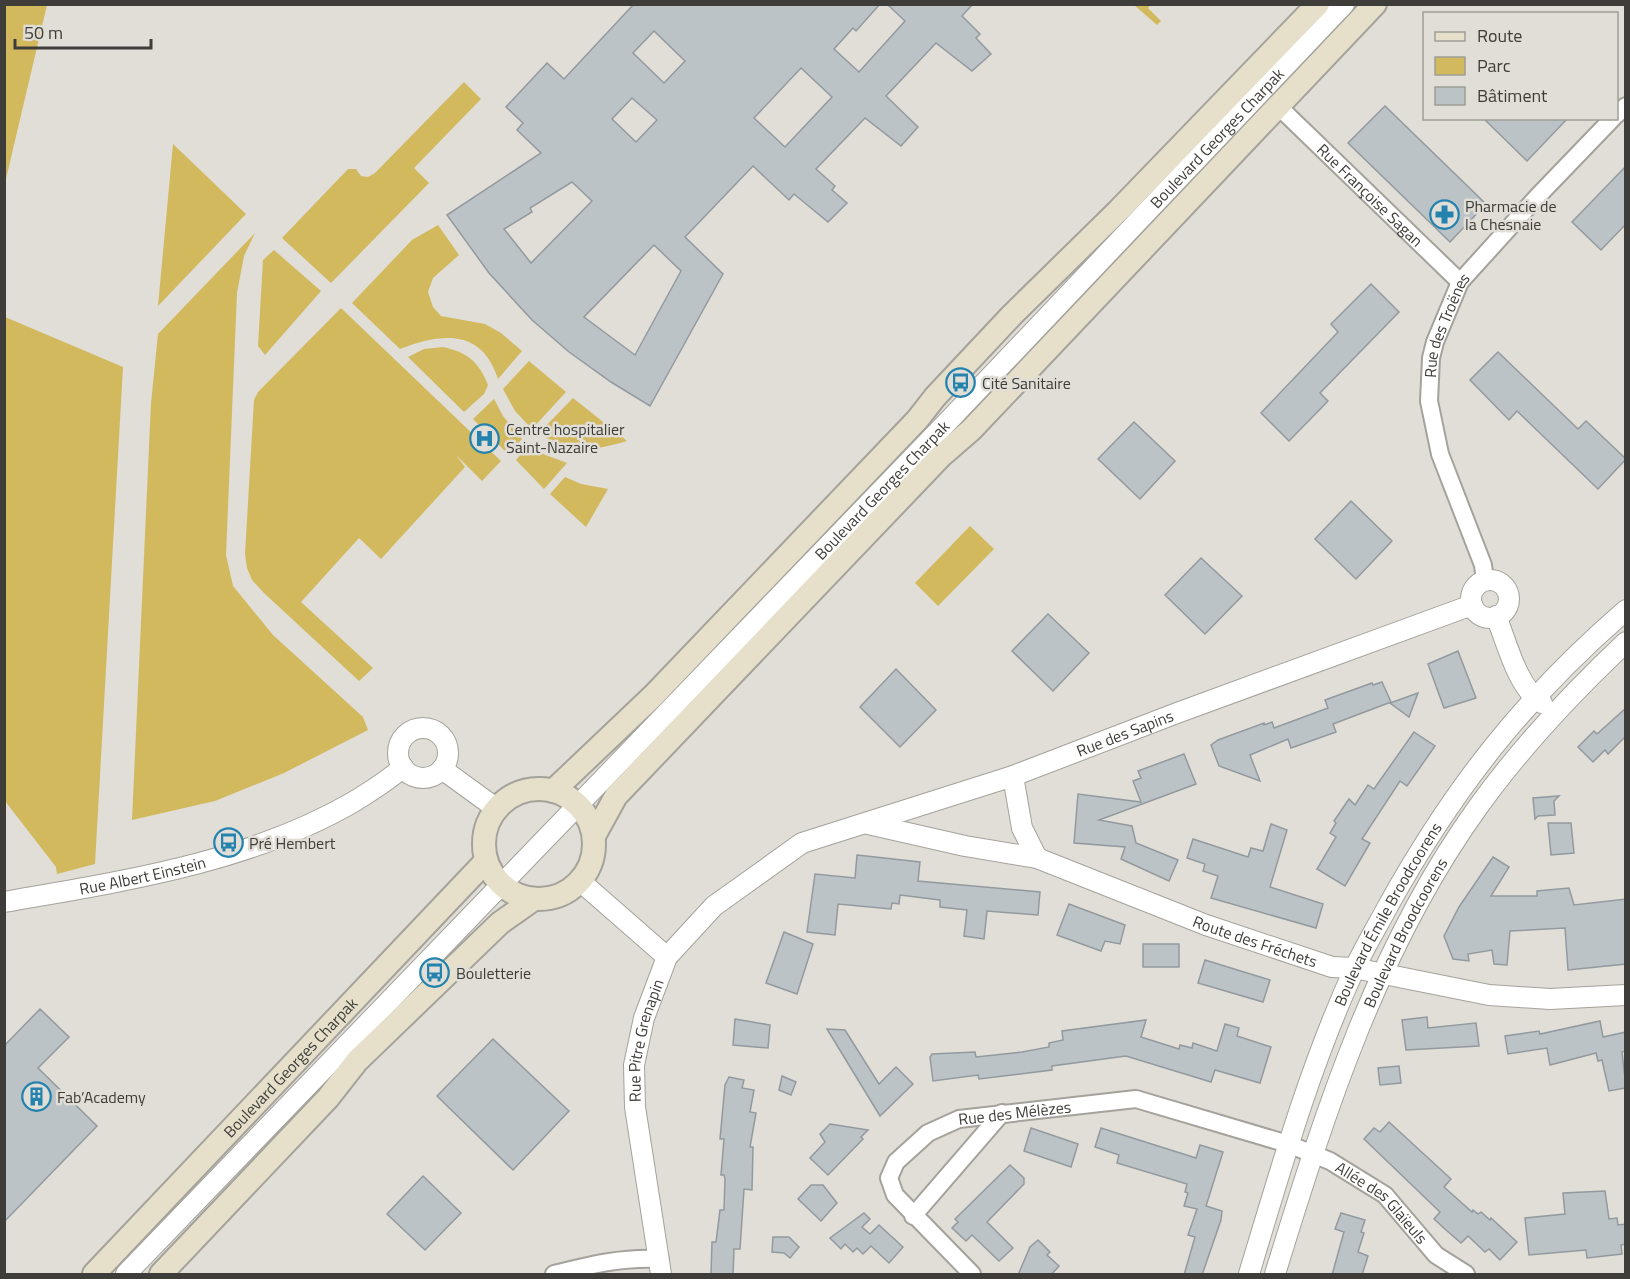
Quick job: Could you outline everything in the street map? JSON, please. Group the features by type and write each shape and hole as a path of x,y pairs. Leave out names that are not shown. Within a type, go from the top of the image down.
{"main road":[{"name":"Boulevard Georges Charpak","path":"553,791 653,696 917,420 935,397 1012,315 1119,210 1318,4"},
{"name":"Boulevard Georges Charpak","path":"594,836 616,796 652,757 941,456 970,430 1375,4"},
{"path":"538,789 553,791 578,805 588,819 594,836 594,852 589,867 580,881 567,892 551,898 534,899 496,889 486,861 483,843 487,825 497,809 508,798 522,791 538,789"},
{"name":"Boulevard Georges Charpak","path":"94,1275 486,861"},
{"path":"161,1275 328,1098 357,1061 500,923 534,899"}],"street":[{"name":"Boulevard Georges Charpak","path":"126,1275 1344,4"},
{"name":"Rue Françoise Sagan","path":"1278,106 1460,282"},
{"name":"Rue des Troënes","path":"1485,581 1483,565 1440,454 1429,401 1431,358 1435,342 1460,282 1611,120"},
{"path":"1485,581 1498,582 1507,591 1508,603 1502,614 1496,616 1479,614 1472,605 1475,587 1485,581"},
{"name":"Rue des Sapins","path":"778,858 802,843 1013,776 1472,605"},
{"name":"Boulevard Émile Broodcoorens","path":"1249,1275 1288,1144 1354,968 1412,863 1450,805 1506,729 1533,697 1626,610"},
{"path":"1496,616 1533,697 1556,712"},
{"name":"Boulevard Broodcoorens","path":"1275,1275 1312,1152 1345,1060 1382,974 1419,900 1477,808 1525,746 1626,642"},
{"path":"424,728 438,732 448,746 448,754 442,770 422,778 408,772 403,767 399,759 400,744 410,732 424,728"},
{"name":"Rue Albert Einstein","path":"4,902 204,862 252,846 328,816 390,780 403,767"},
{"path":"442,770 497,809"},
{"path":"1013,776 1022,828 1037,858"},
{"path":"918,806 924,836"},
{"name":"Route des Fréchets","path":"865,823 1037,858 1206,925 1332,967 1354,968 1489,995 1550,999 1626,995"},
{"name":"Rue Pitre Grenapin","path":"661,1267 635,1107 634,1065 644,1018 667,957 714,906 778,858"},
{"path":"580,881 667,957"},
{"name":"Rue des Mélèzes","path":"966,1273 895,1195 889,1178 896,1162 928,1133 959,1119 1136,1099 1288,1144"},
{"path":"913,1216 1002,1113"},
{"name":"Allée des Glaïeuls","path":"1288,1144 1312,1152 1385,1195 1436,1255 1466,1275"},
{"path":"554,1275 602,1261 631,1258 661,1267"}],"green space":[{"path":"4,5 47,5 5,183 4,183"},
{"path":"1134,5 1151,5 1148,8 1161,21 1157,25"},
{"path":"464,82 481,99 414,168 429,183 331,283 282,238 348,169 356,169 361,176 368,177 375,173"},
{"path":"173,144 246,214 158,306"},
{"path":"438,225 459,255 433,278 428,292 433,307 441,316 485,324 501,333 522,351 498,379 491,362 471,343 445,338 400,349 352,303 412,240"},
{"path":"255,233 244,256 237,293 226,555 233,586 273,635 363,717 368,730 284,773 215,801 132,820 151,403 158,334"},
{"path":"274,250 321,291 265,355 258,346 263,260"},
{"path":"341,308 501,461 482,481 456,455 465,467 381,559 359,538 301,602 373,668 359,681 252,580 245,554 254,400 258,392"},
{"path":"5,317 123,367 95,864 57,874 56,867 5,801"},
{"path":"443,347 471,359 481,370 488,385 484,394 464,412 408,357 424,349"},
{"path":"529,361 566,392 532,429 515,411 503,389"},
{"path":"573,398 627,441 582,449 561,445 539,433"},
{"path":"494,399 503,416 522,439 508,454 473,419"},
{"path":"530,444 543,454 567,463 544,489 516,460"},
{"path":"565,477 581,484 608,489 586,527 550,494"},
{"path":"970,526 994,549 938,606 915,583"}],"building":[{"path":"634,4 880,4 856,31 853,28 834,49 859,72 905,21 887,4 973,4 962,16 980,34 976,38 991,54 972,71 936,43 886,96 918,127 901,146 865,118 816,169 835,186 832,190 847,203 828,222 794,194 789,200 753,166 685,237 723,274 650,406 569,352 532,320 489,273 447,215 541,153 517,130 523,123 506,107 547,63 564,79","holes":["654,31 685,61 664,83 633,53","801,68 832,97 785,147 754,118","632,98 657,120 636,142 612,119","572,182 592,201 531,263 504,229 532,212 530,208","654,245 681,271 635,355 584,317"]},
{"path":"1385,106 1486,204 1450,242 1348,143"},
{"path":"1485,120 1566,120 1527,161"},
{"path":"1626,166 1626,224 1601,250 1572,222"},
{"path":"1371,284 1399,312 1320,393 1328,401 1289,441 1261,413 1338,332 1331,324"},
{"path":"1498,352 1578,429 1586,421 1626,459 1598,489 1517,411 1509,420 1470,380"},
{"path":"1134,422 1175,461 1140,499 1098,459"},
{"path":"1351,501 1392,541 1356,579 1315,539"},
{"path":"1201,558 1242,596 1205,634 1165,595"},
{"path":"1048,614 1089,653 1053,691 1012,651"},
{"path":"1458,651 1476,698 1444,708 1428,664"},
{"path":"896,669 936,710 900,747 860,707"},
{"path":"1382,682 1391,702 1333,724 1336,732 1291,748 1288,739 1250,755 1260,781 1219,766 1211,745 1218,740 1264,723 1264,725 1272,722 1274,728 1328,708 1325,700 1372,683 1373,685"},
{"path":"1418,693 1409,717 1390,703"},
{"path":"1626,708 1626,736 1608,754 1605,750 1593,762 1578,747 1594,731 1597,734"},
{"path":"1414,732 1435,746 1407,786 1400,781 1362,839 1370,843 1345,886 1317,869 1336,837 1330,833 1336,823 1334,821 1349,799 1355,805 1368,785 1374,789"},
{"path":"1184,754 1196,784 1099,820 1132,826 1136,843 1178,860 1169,881 1121,859 1125,847 1074,843 1078,794 1141,802 1133,781 1141,778 1138,771"},
{"path":"1559,796 1554,801 1555,815 1538,816 1535,819 1533,798"},
{"path":"1548,823 1571,823 1574,853 1551,855"},
{"path":"1271,824 1287,830 1270,887 1323,904 1316,928 1211,898 1218,876 1203,871 1205,864 1187,858 1193,839 1248,857 1251,848 1263,851"},
{"path":"857,855 920,862 918,881 1040,892 1038,915 987,911 984,939 964,936 967,910 940,907 940,900 900,895 899,904 892,903 891,909 838,904 835,935 807,932 815,874 855,878"},
{"path":"1493,857 1509,867 1491,896 1537,896 1537,891 1569,888 1574,905 1626,899 1626,964 1568,970 1565,928 1510,931 1507,965 1494,964 1492,950 1468,954 1469,961 1453,959 1444,936 1459,907"},
{"path":"1069,904 1125,925 1120,944 1105,941 1101,951 1057,935"},
{"path":"784,932 813,944 797,994 766,983"},
{"path":"1143,944 1179,944 1179,967 1143,967"},
{"path":"1205,960 1270,980 1263,1002 1198,983"},
{"name":"Fab’Academy","path":"40,1009 69,1037 38,1068 97,1126 4,1222 4,1046"},
{"path":"1427,1017 1428,1028 1476,1023 1479,1046 1406,1050 1402,1020"},
{"path":"735,1019 770,1025 768,1048 733,1045"},
{"path":"1146,1020 1141,1037 1179,1049 1180,1045 1192,1048 1193,1043 1217,1051 1225,1024 1239,1028 1237,1036 1271,1047 1260,1083 1215,1070 1211,1082 1126,1056 1052,1066 1052,1070 979,1079 978,1075 933,1081 930,1057 932,1054 975,1052 976,1057 1022,1052 1049,1047 1049,1043 1063,1040 1062,1031"},
{"path":"1600,1021 1603,1037 1626,1032 1626,1051 1622,1052 1626,1088 1609,1091 1602,1060 1598,1061 1596,1053 1550,1065 1547,1048 1508,1054 1505,1036 1539,1031 1540,1034"},
{"path":"827,1029 845,1030 879,1084 896,1067 913,1084 880,1116"},
{"path":"493,1039 569,1111 513,1170 437,1096"},
{"path":"1399,1066 1401,1083 1380,1085 1378,1068"},
{"path":"782,1076 796,1082 791,1095 779,1090"},
{"path":"729,1077 744,1080 742,1088 754,1090 750,1112 756,1113 750,1147 753,1147 752,1190 744,1189 740,1249 734,1249 733,1275 711,1275 712,1242 716,1242 720,1210 724,1210 725,1179 724,1175 721,1175 724,1139 720,1139 725,1085"},
{"path":"1389,1122 1451,1179 1444,1187 1472,1212 1473,1210 1478,1214 1481,1212 1490,1220 1491,1218 1517,1242 1500,1260 1489,1249 1485,1252 1468,1236 1461,1243 1446,1230 1434,1219 1440,1212 1364,1139 1374,1128 1380,1132"},
{"path":"830,1124 868,1130 861,1137 863,1139 828,1175 810,1158 825,1142 820,1134"},
{"path":"1031,1128 1078,1144 1071,1167 1024,1151"},
{"path":"1101,1128 1196,1158 1200,1145 1223,1152 1206,1206 1222,1211 1221,1220 1202,1275 1184,1275 1195,1237 1188,1235 1197,1209 1184,1206 1188,1193 1185,1192 1187,1184 1117,1163 1119,1155 1095,1147"},
{"path":"1010,1165 1024,1178 1024,1184 987,1222 1013,1248 999,1261 972,1235 966,1241 952,1228 958,1222 955,1219"},
{"path":"423,1176 461,1213 425,1250 387,1214"},
{"path":"811,1185 823,1185 837,1203 821,1221 798,1199"},
{"path":"1605,1191 1609,1219 1617,1218 1618,1225 1626,1224 1626,1244 1621,1245 1622,1254 1587,1258 1586,1250 1529,1255 1525,1218 1565,1214 1563,1193"},
{"path":"864,1213 870,1219 862,1227 870,1234 879,1225 903,1247 889,1263 871,1246 863,1254 857,1248 853,1252 845,1244 841,1249 830,1238"},
{"path":"1341,1213 1365,1220 1361,1232 1364,1233 1358,1252 1368,1256 1362,1275 1332,1275 1344,1232 1335,1229"},
{"path":"773,1237 789,1237 799,1247 790,1258 784,1253 772,1252"},
{"path":"1038,1240 1050,1252 1047,1255 1059,1266 1051,1275 1018,1275 1030,1247"}],"place":[{"name":"Pharmacie de la Chesnaie","path":"1444,215"},
{"name":"Cité Sanitaire","path":"961,383"},
{"name":"Centre hospitalier Saint-Nazaire","path":"485,438"},
{"name":"Pré Hembert","path":"228,843"},
{"name":"Bouletterie","path":"435,973"},
{"name":"Fab’Academy","path":"36,1097"}]}
